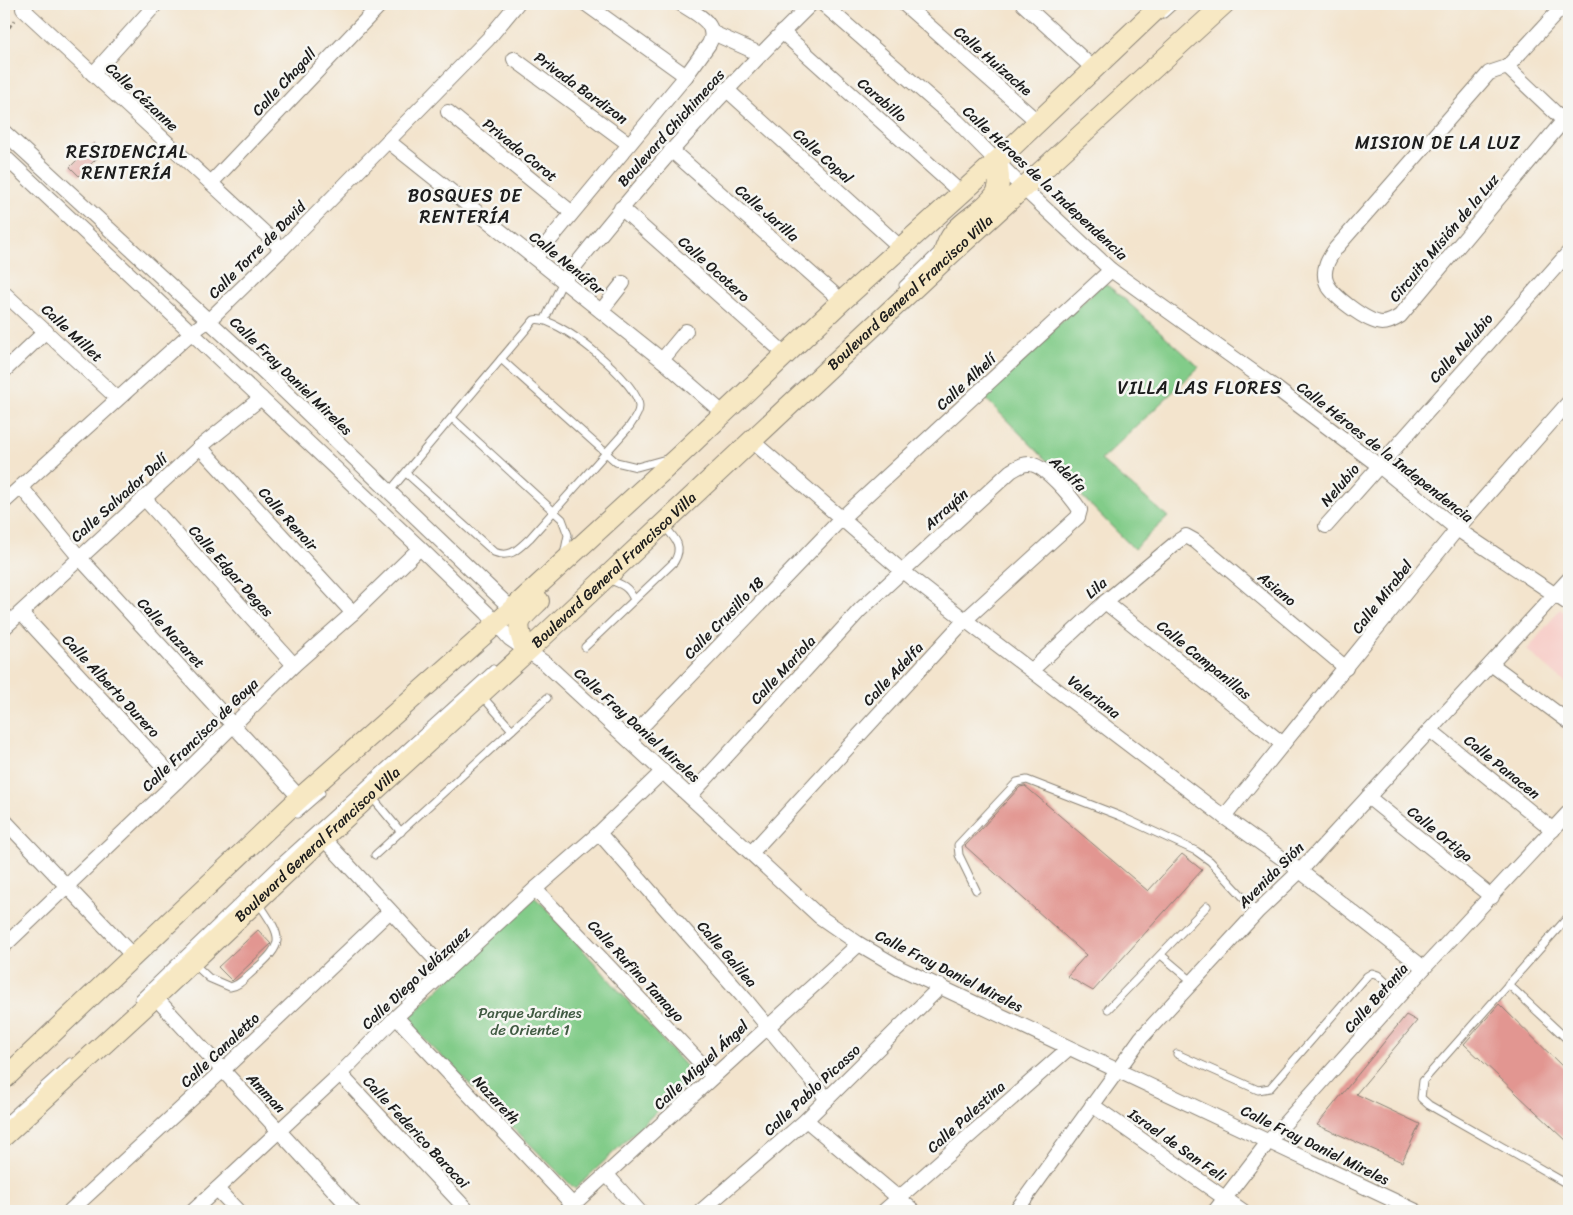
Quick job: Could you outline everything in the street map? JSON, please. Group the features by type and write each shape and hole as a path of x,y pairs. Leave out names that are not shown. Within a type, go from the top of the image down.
{"main road":[{"name":"Boulevard General Francisco Villa","path":"4,1136 155,997 526,648 663,525 752,441 943,253 1021,181 1224,4"},
{"path":"526,648 518,630 517,614 563,560 627,507 785,354 960,192 998,164 1038,122 1154,13"},
{"path":"943,253 962,223 995,195 999,182 998,164"},
{"path":"4,1080 135,961 300,798 499,627 517,614 617,525 627,507"}],"street":[{"path":"93,74 156,4"},
{"name":"Calle Chagall","path":"211,183 381,4"},
{"name":"Calle Torre de David","path":"4,502 117,398 192,332 209,320 282,249 488,39 515,4"},
{"path":"586,4 686,76"},
{"path":"681,4 701,17 713,33 760,54"},
{"name":"Boulevard Chichimecas","path":"564,281 621,208 671,150 726,89 811,4"},
{"name":"Calle Héroes de la Independencia","path":"823,4 957,122 998,164 1021,181 1111,270 1273,386 1457,529 1569,604"},
{"name":"Calle Huizache","path":"904,4 1038,122"},
{"path":"1023,4 1094,69"},
{"name":"Circuito Misión de la Luz","path":"1507,67 1566,117 1410,306 1390,322 1382,323 1367,318 1330,288 1325,272 1331,256 1489,73 1507,67 1565,4"},
{"name":"Calle Cézanne","path":"25,6 93,74 282,249"},
{"name":"Carabillo","path":"782,32 960,192"},
{"name":"Boulevard Chichimecas","path":"535,258 571,212 686,76 709,44 713,33"},
{"name":"Privada Bardizon","path":"514,59 629,144"},
{"name":"Calle Copal","path":"726,89 900,248"},
{"name":"Privada Corot","path":"448,112 571,212"},
{"name":"Calle Fray Daniel Mireles","path":"4,132 209,320 517,614"},
{"name":"Calle Nenúfar","path":"388,141 662,360 724,414"},
{"name":"Calle Jarilla","path":"671,150 842,301"},
{"name":"Calle Fray Daniel Mireles","path":"4,156 420,548 499,627 526,648 691,795 820,917 859,944 900,968 1269,1141 1407,1210"},
{"name":"Calle Ocotero","path":"621,208 785,354"},
{"name":"Calle Nelubio","path":"1378,466 1569,252"},
{"name":"Calle Alhelí","path":"843,518 1111,270"},
{"path":"601,311 623,283"},
{"name":"Calle Millet","path":"4,293 117,398"},
{"path":"4,371 46,331"},
{"path":"662,360 686,332"},
{"name":"Calle Salvador Dalí","path":"4,628 200,447 261,398"},
{"name":"Calle Mirabel","path":"1224,817 1457,529 1569,402"},
{"name":"Valeriana","path":"752,441 901,570 1224,817 1300,871 1424,968"},
{"name":"Calle Renoir","path":"200,447 352,613"},
{"name":"Adelfa","path":"1011,471 1024,464 1033,464 1052,478 1074,500 1080,510 1078,517 1067,525"},
{"name":"Nelubio","path":"1326,526 1378,466"},
{"name":"Arrayán","path":"901,570 1011,471"},
{"name":"Calle Nazaret","path":"21,487 79,557 300,798"},
{"name":"Calle Edgar Degas","path":"144,498 294,665"},
{"name":"Calle Crusillo 18","path":"629,740 843,518"},
{"name":"Calle Adelfa","path":"752,852 965,620 1067,525"},
{"name":"Asiano","path":"1186,536 1195,541 1346,668"},
{"name":"Lila","path":"1032,670 1105,602 1186,536"},
{"name":"Calle Francisco de Goya","path":"5,942 177,781 294,665 420,548"},
{"name":"Calle Mariola","path":"691,795 860,610 901,570"},
{"name":"Avenida Sión","path":"1016,1211 1141,1038 1257,912 1300,871 1569,579"},
{"name":"Calle Campanillas","path":"1105,602 1284,744"},
{"name":"Calle Alberto Durero","path":"21,613 177,781"},
{"path":"1491,664 1569,722"},
{"name":"Calle Panacen","path":"1430,730 1553,830"},
{"name":"Calle Diego Velázquez","path":"193,1211 340,1074 396,1017 599,833 663,771"},
{"name":"Calle Ortiga","path":"1368,797 1492,897"},
{"name":"Calle Betania","path":"1214,1211 1269,1141 1424,968 1569,812"},
{"path":"4,820 135,961"},
{"name":"Calle Galilea","path":"599,833 767,1026 826,1099"},
{"path":"323,838 446,971"},
{"name":"Calle Rufino Tamayo","path":"535,889 713,1076"},
{"name":"Calle Canaletto","path":"70,1211 223,1070 390,911"},
{"name":"Calle Miguel Ángel","path":"570,1208 767,1026 859,944"},
{"name":"Calle Pablo Picasso","path":"701,1211 806,1120 941,986"},
{"name":"Amman","path":"155,997 353,1211"},
{"name":"Nazareth","path":"396,1017 570,1208"},
{"name":"Calle Palestina","path":"884,1211 1069,1048"},
{"name":"Calle Federico Barocoi","path":"340,1074 468,1211"},
{"name":"Israel de San Feli","path":"1092,1105 1243,1211"},
{"path":"806,1120 914,1211"},
{"path":"607,1174 639,1211"},
{"path":"217,1189 238,1211"}],"lane":[{"path":"866,291 1154,13 1175,4"},
{"path":"898,290 943,253"},
{"path":"545,320 564,281"},
{"path":"389,492 534,320 545,320 594,351 628,381 638,400 639,406 634,419 554,510 515,552 508,555 500,555 494,552 406,473"},
{"path":"526,648 864,323"},
{"path":"764,387 805,348"},
{"path":"501,359 616,462 638,467 680,455"},
{"path":"452,418 554,510 567,528 563,560"},
{"path":"627,507 716,433"},
{"path":"585,648 674,562 679,554 680,547 663,525"},
{"path":"604,579 624,586 631,592 634,600"},
{"path":"458,669 499,627"},
{"path":"131,1006 278,864 498,664"},
{"path":"480,693 512,730"},
{"path":"375,855 547,698"},
{"path":"976,890 959,854 958,845 1017,782 1027,780 1120,816 1196,851 1210,861 1257,912"},
{"path":"291,820 327,787"},
{"path":"370,794 401,832"},
{"path":"192,962 209,978 230,987 241,982 265,961 276,946 276,930 256,900"},
{"path":"1108,1009 1207,906"},
{"path":"1569,916 1423,1082 1421,1098 1429,1105 1569,1185"},
{"path":"1161,956 1193,982"},
{"path":"4,1089 135,961"},
{"path":"1177,1054 1258,1090 1270,1088 1367,976 1372,973 1378,975 1400,995"},
{"path":"1508,984 1569,1041"},
{"path":"4,1122 75,1058"}],"path":[{"path":"4,34 25,6"}],"shaded area":[{"path":"1560,609 1569,616 1569,686 1527,650"}],"green space":[{"path":"1104,283 1120,295 1199,367 1101,460 1168,517 1134,549 982,395"},
{"name":"Parque Jardines de Oriente 1","path":"533,896 546,908 694,1076 575,1189 406,1021"}],"building":[{"path":"94,143 103,152 79,176 70,167"},
{"path":"1025,786 1148,891 1182,854 1202,870 1093,991 1067,976 1086,955 965,846 1020,787"},
{"path":"258,930 271,944 232,981 218,967"},
{"path":"1499,1004 1569,1073 1569,1143 1464,1044"},
{"path":"1406,1015 1417,1021 1356,1094 1420,1124 1402,1162 1317,1125"}],"district":[{"name":"MISION DE LA LUZ","path":"1438,143"},
{"name":"RESIDENCIAL RENTERÍA","path":"127,162"},
{"name":"BOSQUES DE RENTERÍA","path":"465,206"},
{"name":"VILLA LAS FLORES","path":"1200,388"}]}
